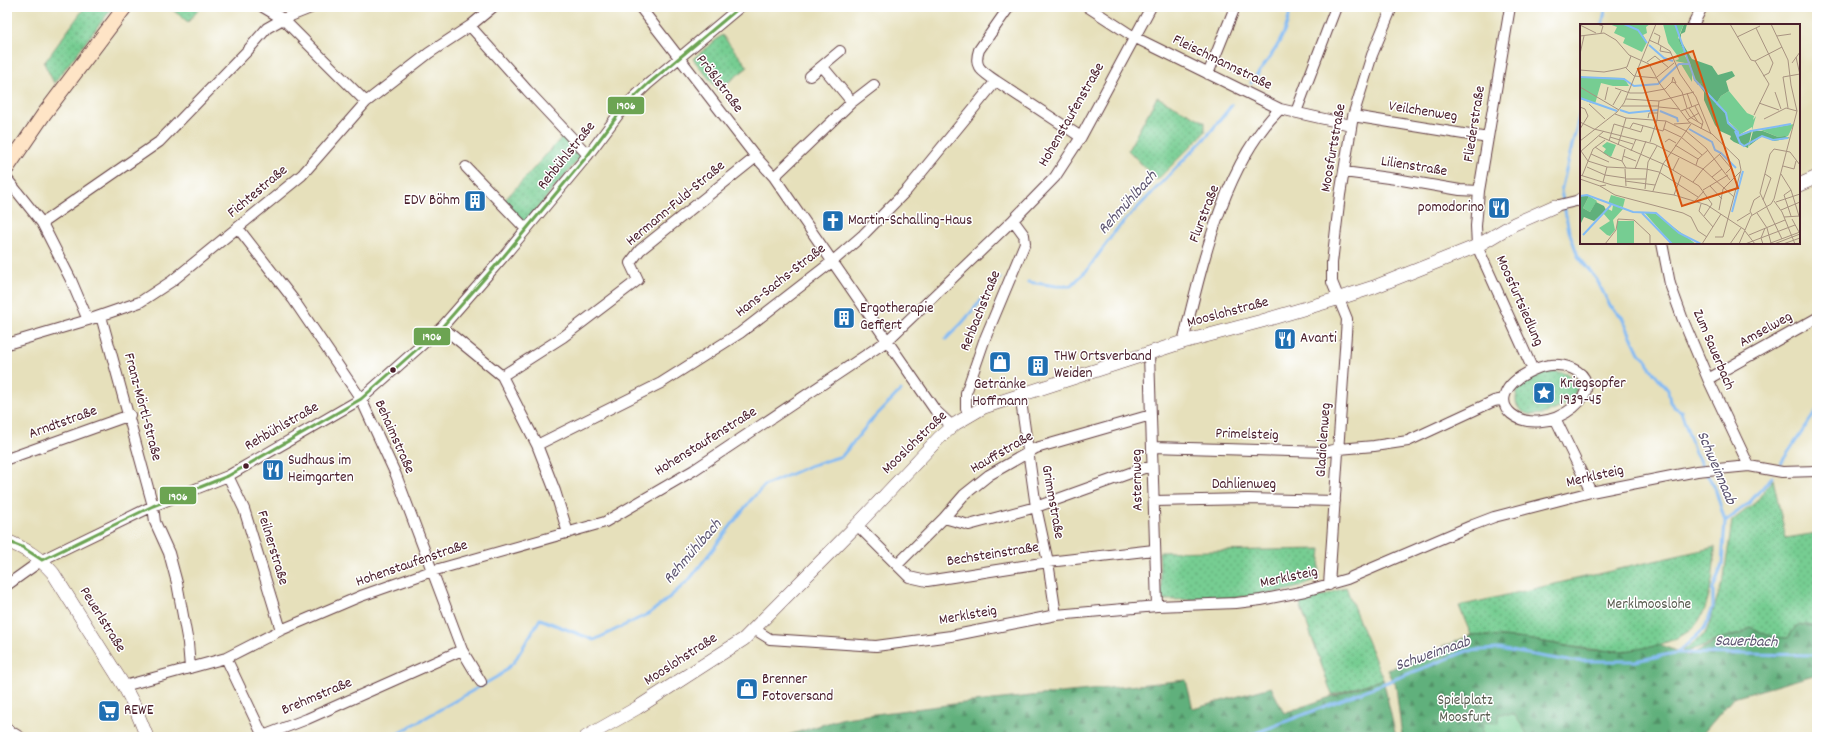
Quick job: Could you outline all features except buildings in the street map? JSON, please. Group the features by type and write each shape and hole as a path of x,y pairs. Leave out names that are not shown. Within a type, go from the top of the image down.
{"main road":[{"path":"7,168 44,114 125,7"}],"street":[{"path":"262,7 283,19 366,102"},
{"path":"42,223 159,142 248,50 267,28 283,19 312,7"},
{"name":"Fichtestraße","path":"7,344 101,316 140,302 172,281 302,175 366,102 429,52 470,26 493,7"},
{"name":"Prößlstraße","path":"640,7 756,157 774,177 833,261 887,342 936,410 952,426"},
{"name":"Rehbühlstraße","path":"7,585 42,560 153,506 228,476 361,398 442,327 526,229 588,154 624,107 648,84 740,7"},
{"path":"1010,7 985,40 977,58 978,66 982,71 996,81 1080,137"},
{"name":"Fleischmannstraße","path":"1088,7 1134,37 1280,109 1352,121"},
{"name":"Hohenstaufenstraße","path":"124,686 226,658 282,630 361,596 432,571 605,522 694,470 887,342 1013,220 1055,177 1080,137 1151,7"},
{"path":"1208,74 1235,7"},
{"path":"1296,112 1336,7"},
{"name":"Moosfurtstraße","path":"1340,298 1332,282 1332,263 1340,195 1352,121 1372,55 1392,7"},
{"name":"Fliederstraße","path":"1477,246 1476,226 1479,191 1510,7"},
{"path":"1694,24 1702,7"},
{"path":"470,26 588,154"},
{"path":"810,76 840,51"},
{"path":"822,66 852,102"},
{"name":"Hans-Sachs-Straße","path":"537,445 661,383 740,333 833,261 863,235 907,190 996,81"},
{"path":"774,177 852,102 874,85"},
{"name":"Flurstraße","path":"1183,342 1212,233 1239,167 1258,133 1280,109"},
{"name":"Veilchenweg","path":"1352,121 1488,138"},
{"name":"Hermann-Fuld-Straße","path":"502,376 562,337 638,280 630,263 640,250 756,157"},
{"path":"466,167 526,229"},
{"name":"Lilienstraße","path":"1344,172 1460,190 1479,191"},
{"path":"1800,185 1817,177"},
{"path":"7,179 42,223 72,280 88,320"},
{"name":"Mooslohstraße","path":"586,737 690,674 744,639 857,525 939,438 952,426 984,407 1183,342 1340,298 1477,246 1514,224 1555,206 1580,200"},
{"name":"Rehbachstraße","path":"969,416 966,408 966,393 984,341 1025,243 1024,235 1013,220"},
{"name":"Behaimstraße","path":"238,228 294,299 361,398 396,475 462,650 481,682"},
{"name":"Zum Sauerbach","path":"1662,244 1670,284 1708,379 1749,466"},
{"name":"Moosfurtsiedlung","path":"1477,246 1533,370"},
{"name":"Gladiolenweg","path":"1329,585 1347,318 1340,298"},
{"name":"Franz-Mörtl-Straße","path":"101,316 130,415 153,506 154,522 169,553 177,583 188,643 190,668"},
{"name":"Amselweg","path":"1708,379 1817,318"},
{"path":"442,327 502,376 537,445 555,491 568,533"},
{"name":"Asternweg","path":"1149,354 1153,447 1152,468 1154,550 1157,606"},
{"name":"Moosfurtsiedlung","path":"1550,365 1568,366 1581,373 1586,382 1586,388 1582,399 1567,412 1555,418 1539,422 1524,421 1516,418 1506,408 1504,399 1506,392 1515,380 1533,370 1550,365"},
{"name":"Grimmstraße","path":"1020,394 1036,507 1048,562 1056,615"},
{"path":"1339,448 1374,446 1408,441 1494,401 1504,399"},
{"name":"Arndtstraße","path":"7,459 130,415"},
{"name":"Hauffstraße","path":"897,565 944,518 964,495 989,475 1036,448 1080,434 1144,417 1151,417"},
{"path":"1555,418 1591,492"},
{"name":"Primelsteig","path":"1153,447 1324,452 1339,448"},
{"name":"Merklsteig","path":"754,629 770,639 876,646 951,636 1056,615 1157,606 1236,603 1261,600 1329,585 1473,525 1591,492 1712,469 1749,466 1782,472 1817,471"},
{"path":"944,518 969,525 1036,507 1144,468 1152,468"},
{"name":"Feilnerstraße","path":"228,476 244,509 282,630"},
{"name":"Dahlienweg","path":"1154,501 1249,499 1335,501"},
{"name":"Bechsteinstraße","path":"857,525 909,577 927,581 1048,562 1154,550"},
{"name":"Peuerlstraße","path":"7,541 22,547 42,560 68,596 124,686 134,705 147,737"},
{"name":"Brehmstraße","path":"226,658 263,736 307,719 462,650"},
{"path":"7,729 20,737"}],"green space":[{"path":"85,7 113,7 54,83 44,63"},
{"path":"169,7 201,7 188,22"},
{"path":"722,35 748,67 718,90 693,59"},
{"path":"1157,97 1205,122 1205,132 1157,180 1128,150"},
{"path":"563,136 582,155 525,223 503,202"},
{"path":"1550,371 1563,373 1576,381 1578,385 1573,395 1559,408 1542,414 1529,414 1520,410 1516,403 1517,394 1522,385 1533,376"},
{"path":"1773,479 1786,538 1817,533 1817,627 1807,624 1796,626 1788,638 1772,637 1750,627 1741,634 1722,638 1687,652 1682,652 1706,633 1724,577 1732,521 1756,502"},
{"name":"Merklmooslohe","path":"1715,547 1711,588 1705,609 1700,618 1695,626 1684,634 1675,639 1654,646 1636,650 1599,650 1526,639 1471,635 1459,606"},
{"path":"1321,549 1318,579 1303,586 1264,595 1162,600 1159,552"},
{"path":"1346,587 1383,679 1332,695 1299,601 1326,595"},
{"name":"Spielplatz Moosfurt","path":"1807,624 1817,627 1817,674 1733,698 1700,737 1402,737 1396,687 1388,670 1471,635 1527,639 1589,650 1625,651 1661,645 1688,656 1722,638 1741,634 1750,627 1772,637 1788,638 1796,626"},
{"path":"1383,679 1396,737 782,737 844,718 954,704 1186,680 1193,709 1271,687 1284,713"},
{"path":"1498,714 1514,714 1526,732 1526,737 1482,737 1483,722 1498,723"}],"waterway":[{"name":"Rehmühlbach","path":"1251,83 1276,48 1286,28 1290,7"},
{"name":"Schweinnaab","path":"1602,24 1606,7"},
{"name":"Rehmühlbach","path":"1028,282 1057,286 1071,286 1088,269 1116,230 1208,135 1232,105"},
{"name":"Schweinnaab","path":"1246,737 1467,651 1498,649 1569,661 1635,661 1675,653 1683,648 1704,629 1713,607 1713,589 1722,565 1725,521 1715,488 1695,453 1681,411 1674,407 1670,402 1668,390 1648,365 1646,358 1639,353 1622,317 1610,306 1597,280 1578,256 1569,231 1561,191 1580,113"},
{"name":"Rehmühlbach","path":"946,339 962,323 1000,278"},
{"name":"Rehmühlbach","path":"392,737 500,675 514,662 540,619 594,640 650,613 689,580 750,501 764,486 809,466 842,456 869,423 901,390"},
{"path":"1781,463 1817,410"},
{"path":"1725,521 1748,504 1772,477"},
{"name":"Sauerbach","path":"1676,653 1817,655"}],"transit line":[{"name":"1906","path":"42,560 153,506 228,476 361,399 442,327 504,256 588,155 624,107 648,84 740,7"},
{"name":"1906","path":"7,541 22,547 42,560"}],"place":[{"name":"EDV Böhm","path":"475,201"},
{"name":"pomodorino","path":"1499,208"},
{"name":"Martin-Schalling-Haus","path":"833,221"},
{"name":"Ergotherapie Geffert","path":"844,318"},
{"name":"Avanti","path":"1285,339"},
{"name":"Getränke Hoffmann","path":"1000,362"},
{"name":"THW Ortsverband Weiden","path":"1038,366"},
{"name":"Kriegsopfer 1939-45","path":"1544,393"},
{"name":"Sudhaus im Heimgarten","path":"273,470"},
{"name":"Brenner Fotoversand","path":"747,689"},
{"name":"REWE","path":"109,711"}]}
